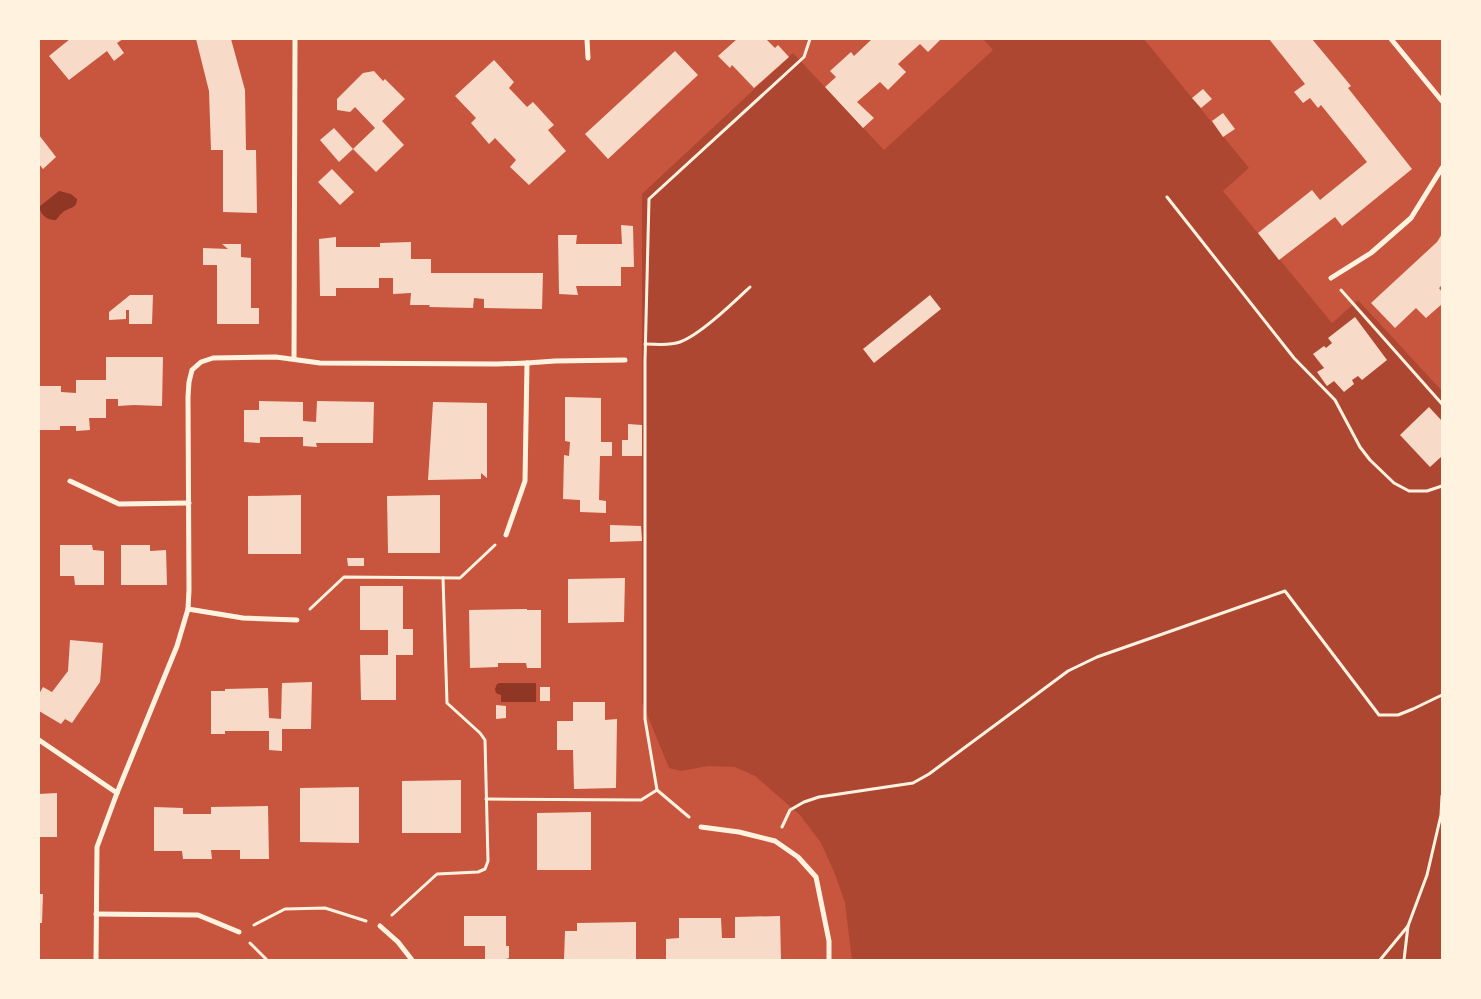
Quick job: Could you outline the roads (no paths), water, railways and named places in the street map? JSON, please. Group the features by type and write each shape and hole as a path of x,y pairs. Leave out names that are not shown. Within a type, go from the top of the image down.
{"street":[{"path":"294,359 295,39"},
{"path":"588,39 588,58"},
{"path":"1391,39 1442,101"},
{"path":"1331,278 1371,253 1411,218 1442,168"},
{"path":"96,960 97,847 117,792 177,646 188,609 188,396 192,370 201,362 213,358 276,357 320,363 496,364 625,360"},
{"path":"506,535 525,481 527,363"},
{"path":"70,481 119,504 189,503"},
{"path":"188,609 243,618 297,620"},
{"path":"39,740 117,792"},
{"path":"701,827 739,832 775,841 798,857 816,877 829,941 830,960"},
{"path":"96,914 198,915 239,932"},
{"path":"380,926 398,942 412,960"}]}
